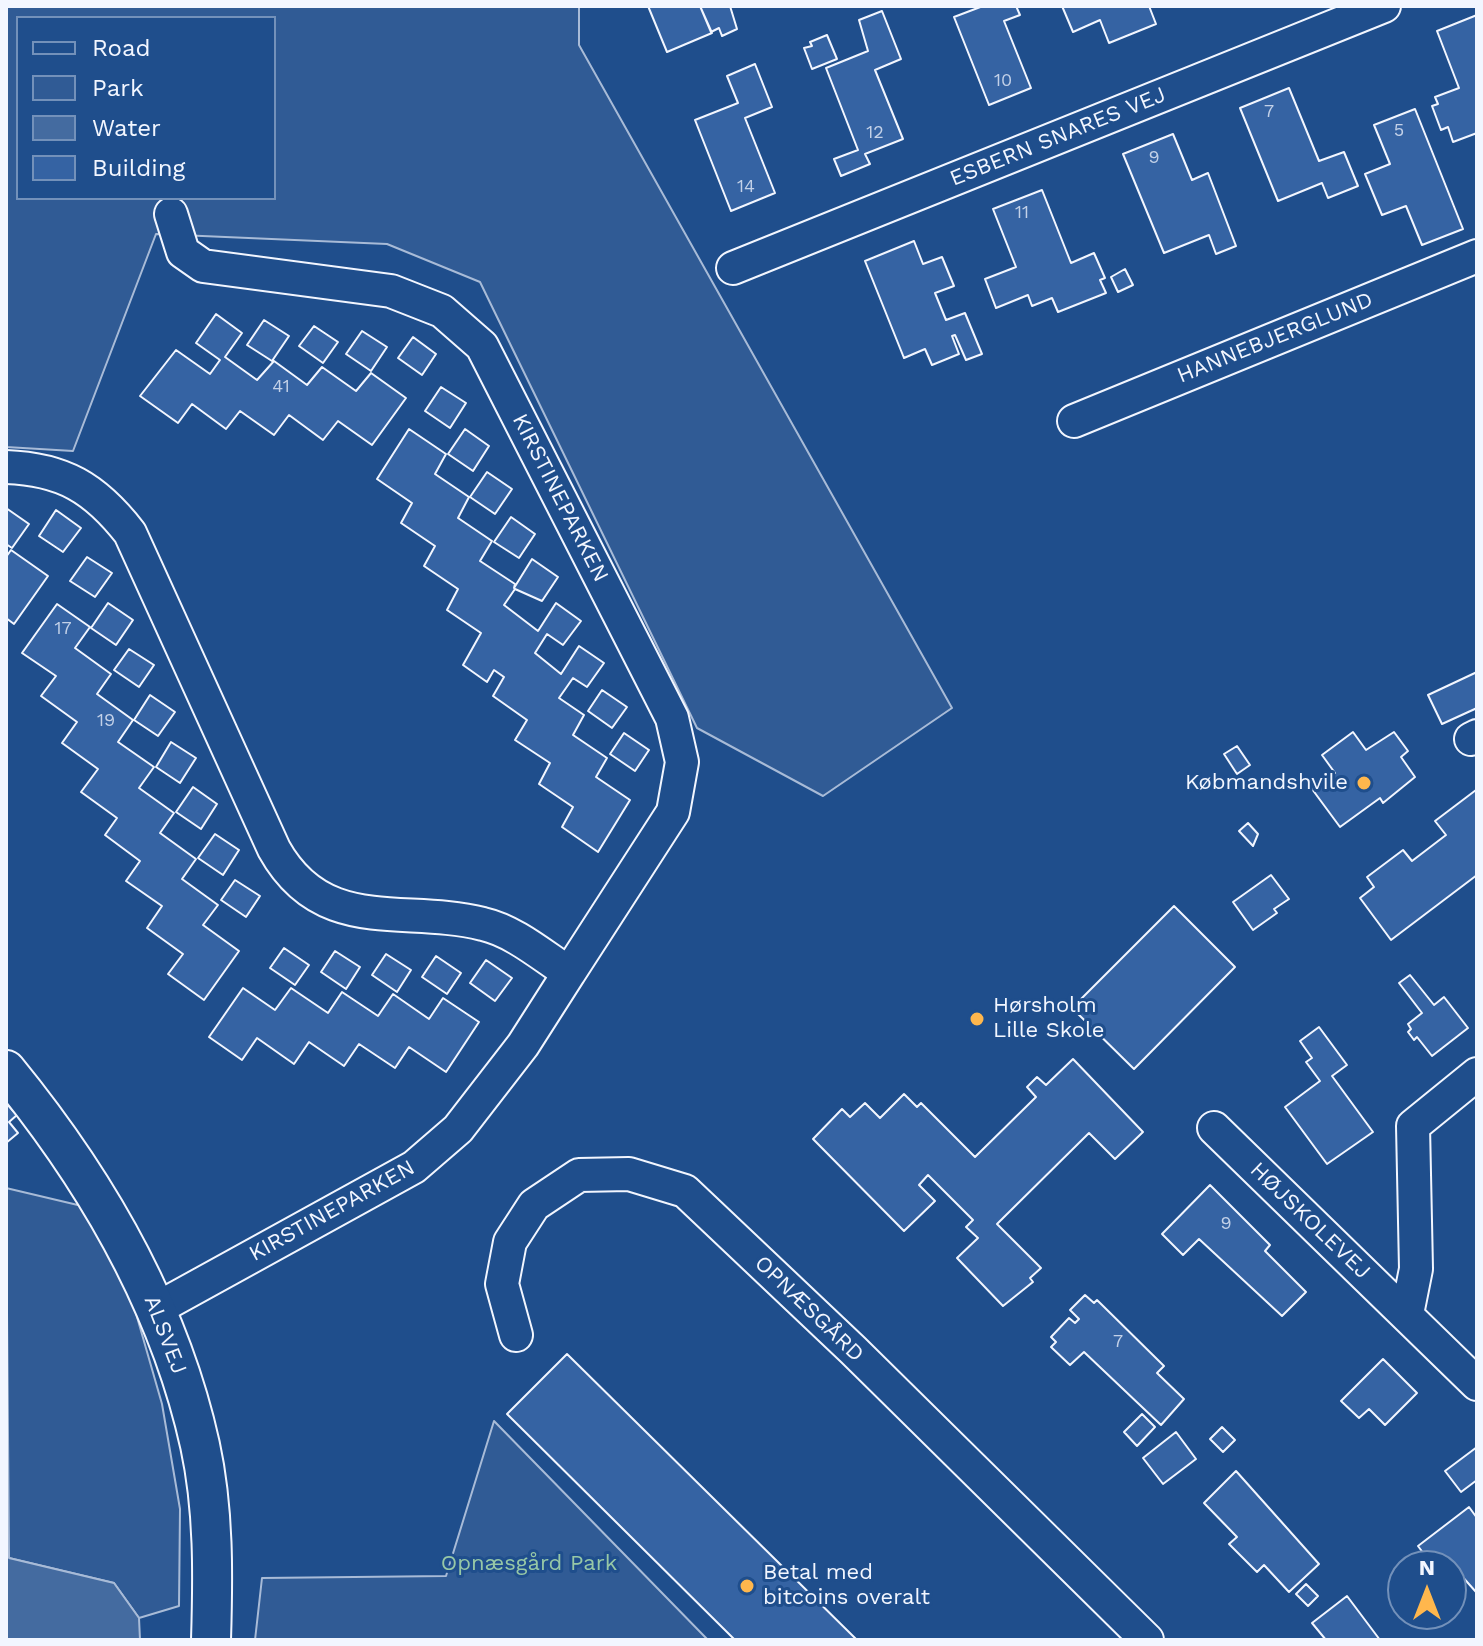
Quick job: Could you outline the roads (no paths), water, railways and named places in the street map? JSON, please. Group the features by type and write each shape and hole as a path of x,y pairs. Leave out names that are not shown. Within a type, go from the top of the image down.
{"street":[{"name":"ESBERN SNARES VEJ","path":"733,268 1384,6"},
{"name":"KIRSTINEPARKEN","path":"158,1308 414,1167 458,1129 523,1045 673,812 682,762 672,718 482,346 442,311 391,291 203,266 183,252 171,214"},
{"name":"HANNEBJERGLUND","path":"1074,421 1477,256"},
{"path":"6,467 35,468 78,485 106,502 130,533 274,849 285,869 300,883 335,905 360,911 484,924 506,932 569,973"},
{"name":"ALSVEJ","path":"6,1070 96,1193 158,1308 186,1389 201,1448 212,1563 211,1640"},
{"path":"1407,1314 1416,1269 1413,1126 1477,1074"},
{"name":"HØJSKOLEVEJ","path":"1214,1128 1477,1384"},
{"name":"OPNÆSGÅRD","path":"516,1335 502,1284 510,1242 534,1205 579,1175 629,1174 685,1191 853,1350 1147,1640"}],"water":[{"path":"6,1527 9,1558 114,1583 139,1618 140,1640 6,1640"}],"place":[{"name":"Købmandshvile","path":"1364,783"},
{"name":"Hørsholm Lille Skole","path":"977,1019"},
{"name":"Betal med bitcoins overalt","path":"747,1586"}],"park label":[{"name":"Opnæsgård Park","path":"529,1564"}]}
